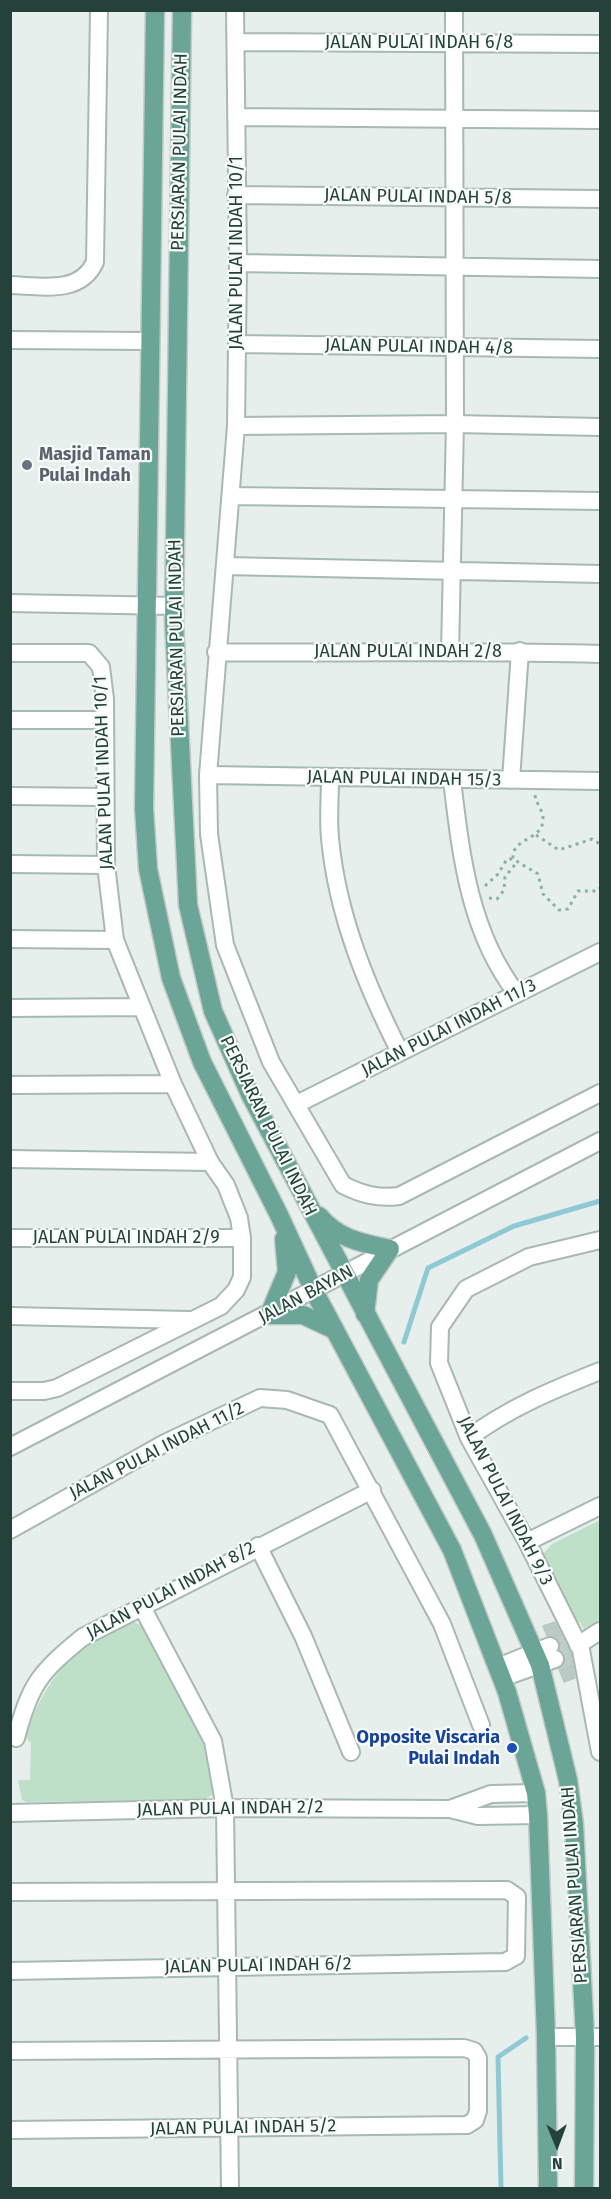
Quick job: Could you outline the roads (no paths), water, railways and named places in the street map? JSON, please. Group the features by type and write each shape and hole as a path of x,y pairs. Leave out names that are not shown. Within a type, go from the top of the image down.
{"main road":[{"name":"PERSIARAN PULAI INDAH","path":"155,10 144,808 148,869 169,967 202,1062 279,1215 314,1291 452,1550 500,1672 536,1793 546,2037 548,2188"},
{"name":"PERSIARAN PULAI INDAH","path":"182,10 174,606 188,905 213,1011 250,1094 365,1316 547,1656 574,1824 593,2037 584,2188"},
{"path":"304,1199 328,1227 344,1237 390,1250 369,1280 365,1316"},
{"path":"279,1215 287,1272 269,1315 303,1315 336,1331"}],"street":[{"path":"10,285 66,286 83,278 95,262 99,10"},
{"name":"JALAN PULAI INDAH 10/1","path":"235,10 238,263 236,426 232,496 216,652 208,775 209,834 225,945 271,1062 342,1185 370,1196 399,1196 600,1093"},
{"path":"450,653 455,424 453,348 454,10"},
{"name":"JALAN PULAI INDAH 6/8","path":"237,42 600,44"},
{"path":"236,117 600,120"},
{"name":"JALAN PULAI INDAH 5/8","path":"236,195 600,199"},
{"path":"238,263 600,270"},
{"path":"10,340 149,341"},
{"name":"JALAN PULAI INDAH 4/8","path":"238,344 600,349"},
{"path":"236,426 455,424 600,427"},
{"path":"232,496 600,501"},
{"path":"225,566 600,574"},
{"path":"10,603 174,606"},
{"path":"511,780 520,651"},
{"name":"JALAN PULAI INDAH 2/8","path":"216,652 520,651 600,654"},
{"name":"JALAN PULAI INDAH 10/1","path":"10,653 89,653 101,667 105,699 106,865 115,940 173,1084 210,1162 226,1185 239,1218 242,1238 242,1277 236,1290 221,1306 193,1320"},
{"path":"10,720 104,720"},
{"name":"JALAN PULAI INDAH 15/3","path":"208,775 600,781"},
{"path":"330,778 330,838 341,908 371,995 400,1052"},
{"path":"452,780 463,869 480,929 499,971 517,994"},
{"path":"10,796 105,796"},
{"path":"10,864 106,865"},
{"path":"10,939 115,940"},
{"name":"JALAN PULAI INDAH 11/3","path":"297,1104 600,952"},
{"path":"10,1008 141,1007"},
{"path":"10,1084 173,1084"},
{"name":"JALAN BAYAN","path":"10,1447 269,1315 600,1141"},
{"path":"10,1159 210,1162"},
{"name":"JALAN PULAI INDAH 2/9","path":"10,1238 242,1238"},
{"name":"JALAN PULAI INDAH 9/3","path":"600,1240 529,1257 466,1289 441,1328 439,1362 468,1438 527,1542 574,1647 600,1752"},
{"path":"10,1316 193,1320"},
{"path":"10,1391 44,1391 57,1388 193,1320"},
{"path":"468,1438 492,1420 560,1387 600,1371"},
{"name":"JALAN PULAI INDAH 11/2","path":"10,1530 165,1443 260,1398 287,1400 330,1415 442,1624 481,1725"},
{"name":"JALAN PULAI INDAH 8/2","path":"16,1738 26,1698 49,1665 82,1637 372,1490"},
{"path":"527,1542 600,1506"},
{"path":"258,1546 303,1636 351,1752"},
{"path":"142,1607 213,1741 225,1808 230,2051 230,2188"},
{"path":"574,1647 600,1631"},
{"path":"500,1672 547,1656"},
{"name":"JALAN PULAI INDAH 2/2","path":"450,1809 491,1794 536,1793"},
{"name":"JALAN PULAI INDAH 2/2","path":"10,1813 225,1808 450,1809 478,1816 538,1815"},
{"path":"10,1892 227,1889"},
{"name":"JALAN PULAI INDAH 6/2","path":"10,1971 505,1962 516,1956 517,1897 511,1890 227,1889"},
{"path":"546,2037 593,2037"},
{"name":"JALAN PULAI INDAH 5/2","path":"10,2130 467,2125 475,2120 478,2111 478,2058 474,2051 464,2048 230,2051"},
{"path":"10,2050 230,2051"}],"waterway":[{"path":"404,1342 428,1268 514,1226 600,1201"},
{"path":"501,2188 498,2057 526,2038"}],"tunnel":[{"path":"552,1650 568,1644"},
{"path":"556,1662 573,1656"}],"place":[{"name":"Masjid Taman Pulai Indah","path":"27,465"},
{"name":"Opposite Viscaria Pulai Indah","path":"512,1748"}]}
